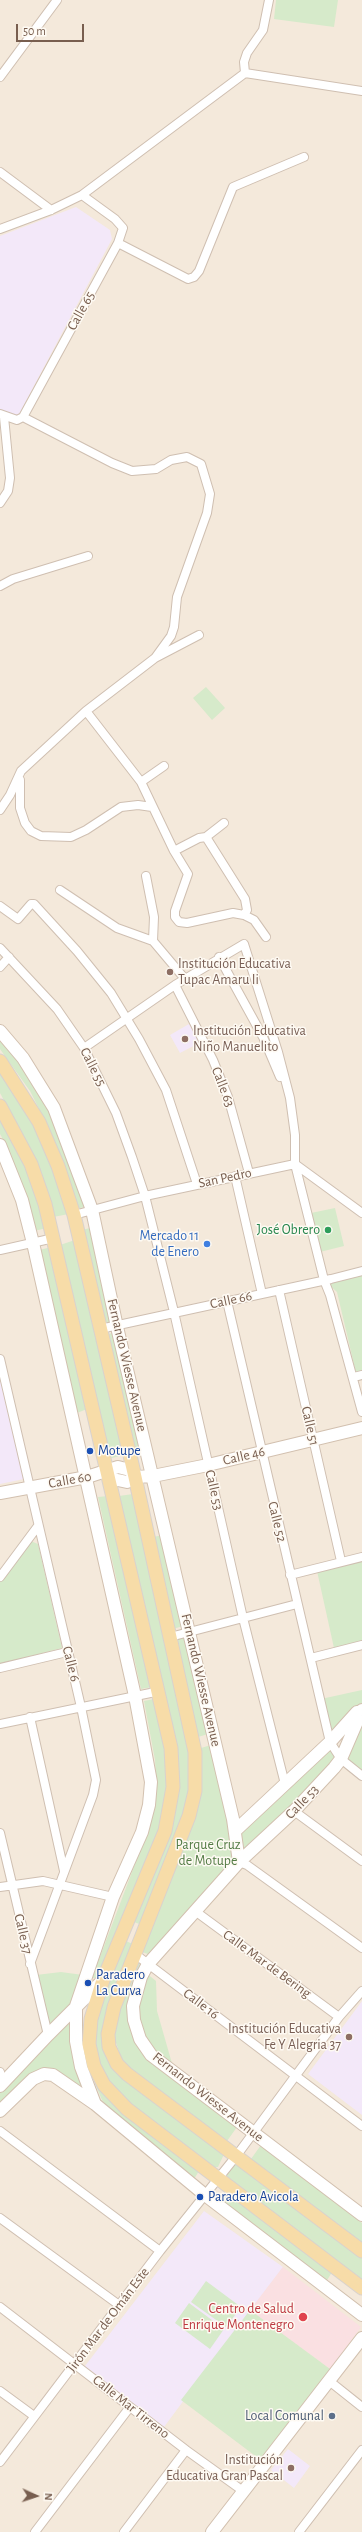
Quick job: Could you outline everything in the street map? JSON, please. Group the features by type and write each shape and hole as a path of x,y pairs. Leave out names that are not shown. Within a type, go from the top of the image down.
{"main road":[{"name":"Fernando Wiesse Avenue","path":"0,1031 24,1058 54,1108 92,1210 117,1327 190,1631 235,1831 239,1862 148,1964 141,1977 133,2006 134,2020 140,2039 151,2056 362,2215"},
{"name":"Fernando Wiesse Avenue","path":"0,1061 39,1122 58,1166 74,1215 135,1477 195,1752 195,1791 189,1816 111,2016 108,2040 114,2059 127,2074 237,2155 362,2251"},
{"path":"0,1106 31,1164 54,1238 172,1748 172,1803 165,1831 125,1931 103,1980 91,2019 89,2044 94,2066 104,2085 127,2109 362,2288"},
{"path":"0,1145 22,1200 33,1243 87,1477 135,1696 151,1782 142,1832 113,1897 76,2006 76,2041 81,2067 95,2104"},
{"name":"Calle 46","path":"135,1477 153,1476 208,1465 362,1428"},
{"path":"107,1472 118,1467 124,1467 130,1470 135,1477"},
{"name":"Calle 60","path":"0,1494 107,1472"},
{"name":"Calle 53","path":"235,1831 330,1742 362,1707"},
{"name":"Calle 53","path":"239,1862 294,1811 341,1759 362,1710"},
{"path":"125,1931 142,1938"},
{"path":"1,2080 103,1980"},
{"path":"0,2111 33,2079 44,2074 53,2075 95,2104 205,2195 362,2315"},
{"path":"212,2532 328,2380 362,2338"}],"street":[{"path":"0,77 57,0"},
{"path":"245,73 246,58 263,30 269,0"},
{"path":"0,229 51,210 82,195 245,73 362,92"},
{"path":"118,243 188,279 194,277 199,271 233,187 304,157"},
{"path":"0,172 51,210"},
{"name":"Calle 65","path":"23,417 118,243 123,228 115,219 82,195"},
{"path":"0,503 8,491 10,478 1,417 17,420 23,417 112,463 132,471 156,469 171,460 187,457 201,464 210,494 207,513 177,597 171,636 155,658"},
{"path":"0,486 8,491"},
{"path":"0,586 13,579 88,556"},
{"path":"0,810 10,795 21,771 86,711 155,658 199,635"},
{"path":"86,711 141,782 174,851 188,874 175,911 175,917 179,922 186,923 233,913 244,915 254,920 266,938"},
{"path":"141,782 164,766"},
{"path":"21,771 18,793 20,808 25,823 32,831 40,836 70,837 86,830 121,806 152,806"},
{"path":"174,851 199,838 206,837 224,823"},
{"path":"206,837 245,899 246,910 244,915"},
{"path":"146,876 154,917 153,941"},
{"path":"60,890 117,928 153,941 185,979"},
{"path":"0,906 18,919 33,904 78,951 127,1018 166,1090 197,1184"},
{"path":"84,1048 174,985 219,957 244,944 278,1052 290,1098 295,1135 295,1164 324,1280 358,1376 362,1412"},
{"name":"Calle 55","path":"0,948 57,1009 84,1048 116,1113 145,1196"},
{"path":"219,957 263,1037 290,1098"},
{"path":"0,968 9,958"},
{"name":"Calle 63","path":"174,985 213,1060 225,1089 240,1134 249,1173"},
{"path":"295,1164 362,1213"},
{"name":"San Pedro","path":"74,1215 197,1184 295,1164"},
{"path":"235,1176 262,1294"},
{"name":"Calle 53","path":"145,1196 174,1312 243,1618 285,1784"},
{"path":"0,1250 54,1238"},
{"name":"Calle 66","path":"100,1329 117,1327 174,1312 362,1271"},
{"name":"Calle 51","path":"280,1290 341,1561"},
{"name":"Calle 52","path":"227,1301 261,1452 330,1742 341,1759 362,1776"},
{"name":"Calle 6","path":"0,1359 81,1707 96,1780 95,1787 30,1964"},
{"path":"0,1577 38,1526"},
{"path":"290,1575 341,1561 362,1557"},
{"path":"170,1637 297,1604"},
{"path":"310,1658 362,1645"},
{"path":"0,1668 68,1652"},
{"path":"0,1724 160,1691"},
{"path":"30,1718 64,1871"},
{"path":"294,1811 362,1861"},
{"name":"Calle 37","path":"0,1833 30,1964 48,2034"},
{"path":"239,1862 247,1865 362,1948"},
{"path":"0,1887 36,1880 60,1884 113,1897"},
{"name":"Calle Mar de Bering","path":"195,1911 339,2017"},
{"name":"Calle 16","path":"135,1954 362,2126"},
{"name":"Jirón Mar de Omán Este","path":"0,2462 160,2251 237,2155 339,2017 362,1991"},
{"path":"0,2131 160,2251"},
{"path":"0,2218 119,2305"},
{"name":"Calle Mar Tirreno","path":"0,2307 186,2450 243,2491"},
{"path":"328,2380 362,2407"},
{"path":"0,2391 34,2416"},
{"path":"35,2532 130,2407"},
{"path":"124,2532 186,2450"},
{"path":"299,2532 362,2450"}],"shaded area":[{"path":"0,0 362,0 362,2532 0,2532"},
{"path":"76,207 110,230 112,239 18,416 7,417 0,411 0,236"},
{"name":"Institución Educativa Niño Manuelito","path":"189,1024 199,1043 180,1053 170,1035"},
{"path":"0,1379 24,1479 0,1484"},
{"name":"Institución Educativa Fe Y Alegria 37","path":"362,2001 362,2115 308,2074"},
{"path":"204,2211 283,2267 164,2427 85,2366"},
{"name":"Centro de Salud Enrique Montenegro","path":"283,2267 361,2327 330,2369 250,2310"},
{"name":"Institución Educativa Gran Pascal","path":"288,2449 310,2466 294,2488 271,2470"}],"green space":[{"path":"276,0 338,0 334,27 274,19"},
{"path":"206,687 225,708 212,720 193,698"},
{"path":"0,1038 15,1056 47,1107 62,1140 84,1207 76,1209 48,1127 30,1091 0,1049"},
{"path":"0,1069 28,1109 49,1154 69,1214 53,1217 36,1161 0,1093"},
{"path":"0,1114 24,1158 47,1228 34,1231 11,1154 0,1134"},
{"name":"José Obrero","path":"335,1208 344,1246 320,1252 311,1213"},
{"path":"90,1228 113,1323 104,1326 82,1230"},
{"path":"75,1240 124,1455 108,1459 60,1245"},
{"path":"52,1247 87,1409 77,1413 39,1250"},
{"path":"362,1271 362,1371 356,1373 337,1292 325,1281"},
{"path":"115,1332 143,1451 133,1453 106,1335"},
{"path":"133,1494 192,1755 193,1788 142,1925 134,1922 165,1843 178,1771 175,1736 119,1496"},
{"path":"108,1496 152,1687 141,1689 98,1497"},
{"path":"163,1535 183,1626 173,1629 153,1537"},
{"path":"28,1540 38,1544 62,1648 0,1664 0,1577"},
{"path":"362,1561 362,1641 334,1648 317,1571"},
{"path":"185,1636 208,1734 198,1737 176,1639"},
{"path":"362,1690 362,1706 331,1739 321,1699"},
{"path":"154,1699 163,1737 168,1785 162,1820 98,1978 92,1978 144,1840 156,1779 155,1760 144,1701"},
{"path":"362,1717 362,1771 344,1758"},
{"name":"Parque Cruz de Motupe","path":"211,1745 228,1806 234,1862 148,1954 142,1952 198,1789 201,1748"},
{"path":"330,1747 338,1759 241,1859 237,1833"},
{"path":"126,1941 135,1945 108,2056 225,2152 218,2167 213,2167 126,2103 100,2067 95,2047 97,2011"},
{"path":"138,1961 141,1965 131,1994 145,2055 157,2067 237,2127 227,2141 129,2068 121,2057 113,2034 115,2020"},
{"path":"61,1972 83,1975 75,2005 49,2030 36,1975"},
{"path":"146,1973 156,1981 157,2011 173,2067 157,2057 141,2033 138,1999"},
{"path":"72,2020 73,2060 86,2095 47,2069 0,2107 0,2093"},
{"path":"88,2067 114,2105 199,2171 194,2179 111,2112 102,2100"},
{"path":"261,2145 362,2223 362,2245 251,2159"},
{"path":"235,2161 362,2255 362,2282 227,2178 226,2175"},
{"path":"226,2190 332,2272 326,2282 219,2199"},
{"path":"206,2281 241,2307 226,2327 191,2302"},
{"path":"189,2303 224,2329 210,2349 175,2323"},
{"path":"250,2310 330,2369 262,2461 181,2400"}],"place":[{"name":"Institución Educativa Tupac Amaru Ii","path":"170,972"},
{"name":"Institución Educativa Niño Manuelito","path":"185,1039"},
{"name":"José Obrero","path":"328,1230"},
{"name":"Mercado 11 de Enero","path":"207,1244"},
{"name":"Motupe","path":"90,1451"},
{"name":"Paradero La Curva","path":"88,1983"},
{"name":"Institución Educativa Fe Y Alegria 37","path":"349,2037"},
{"name":"Paradero Avicola","path":"200,2197"},
{"name":"Centro de Salud Enrique Montenegro","path":"303,2317"},
{"name":"Local Comunal","path":"332,2416"},
{"name":"Institución Educativa Gran Pascal","path":"291,2468"}]}
